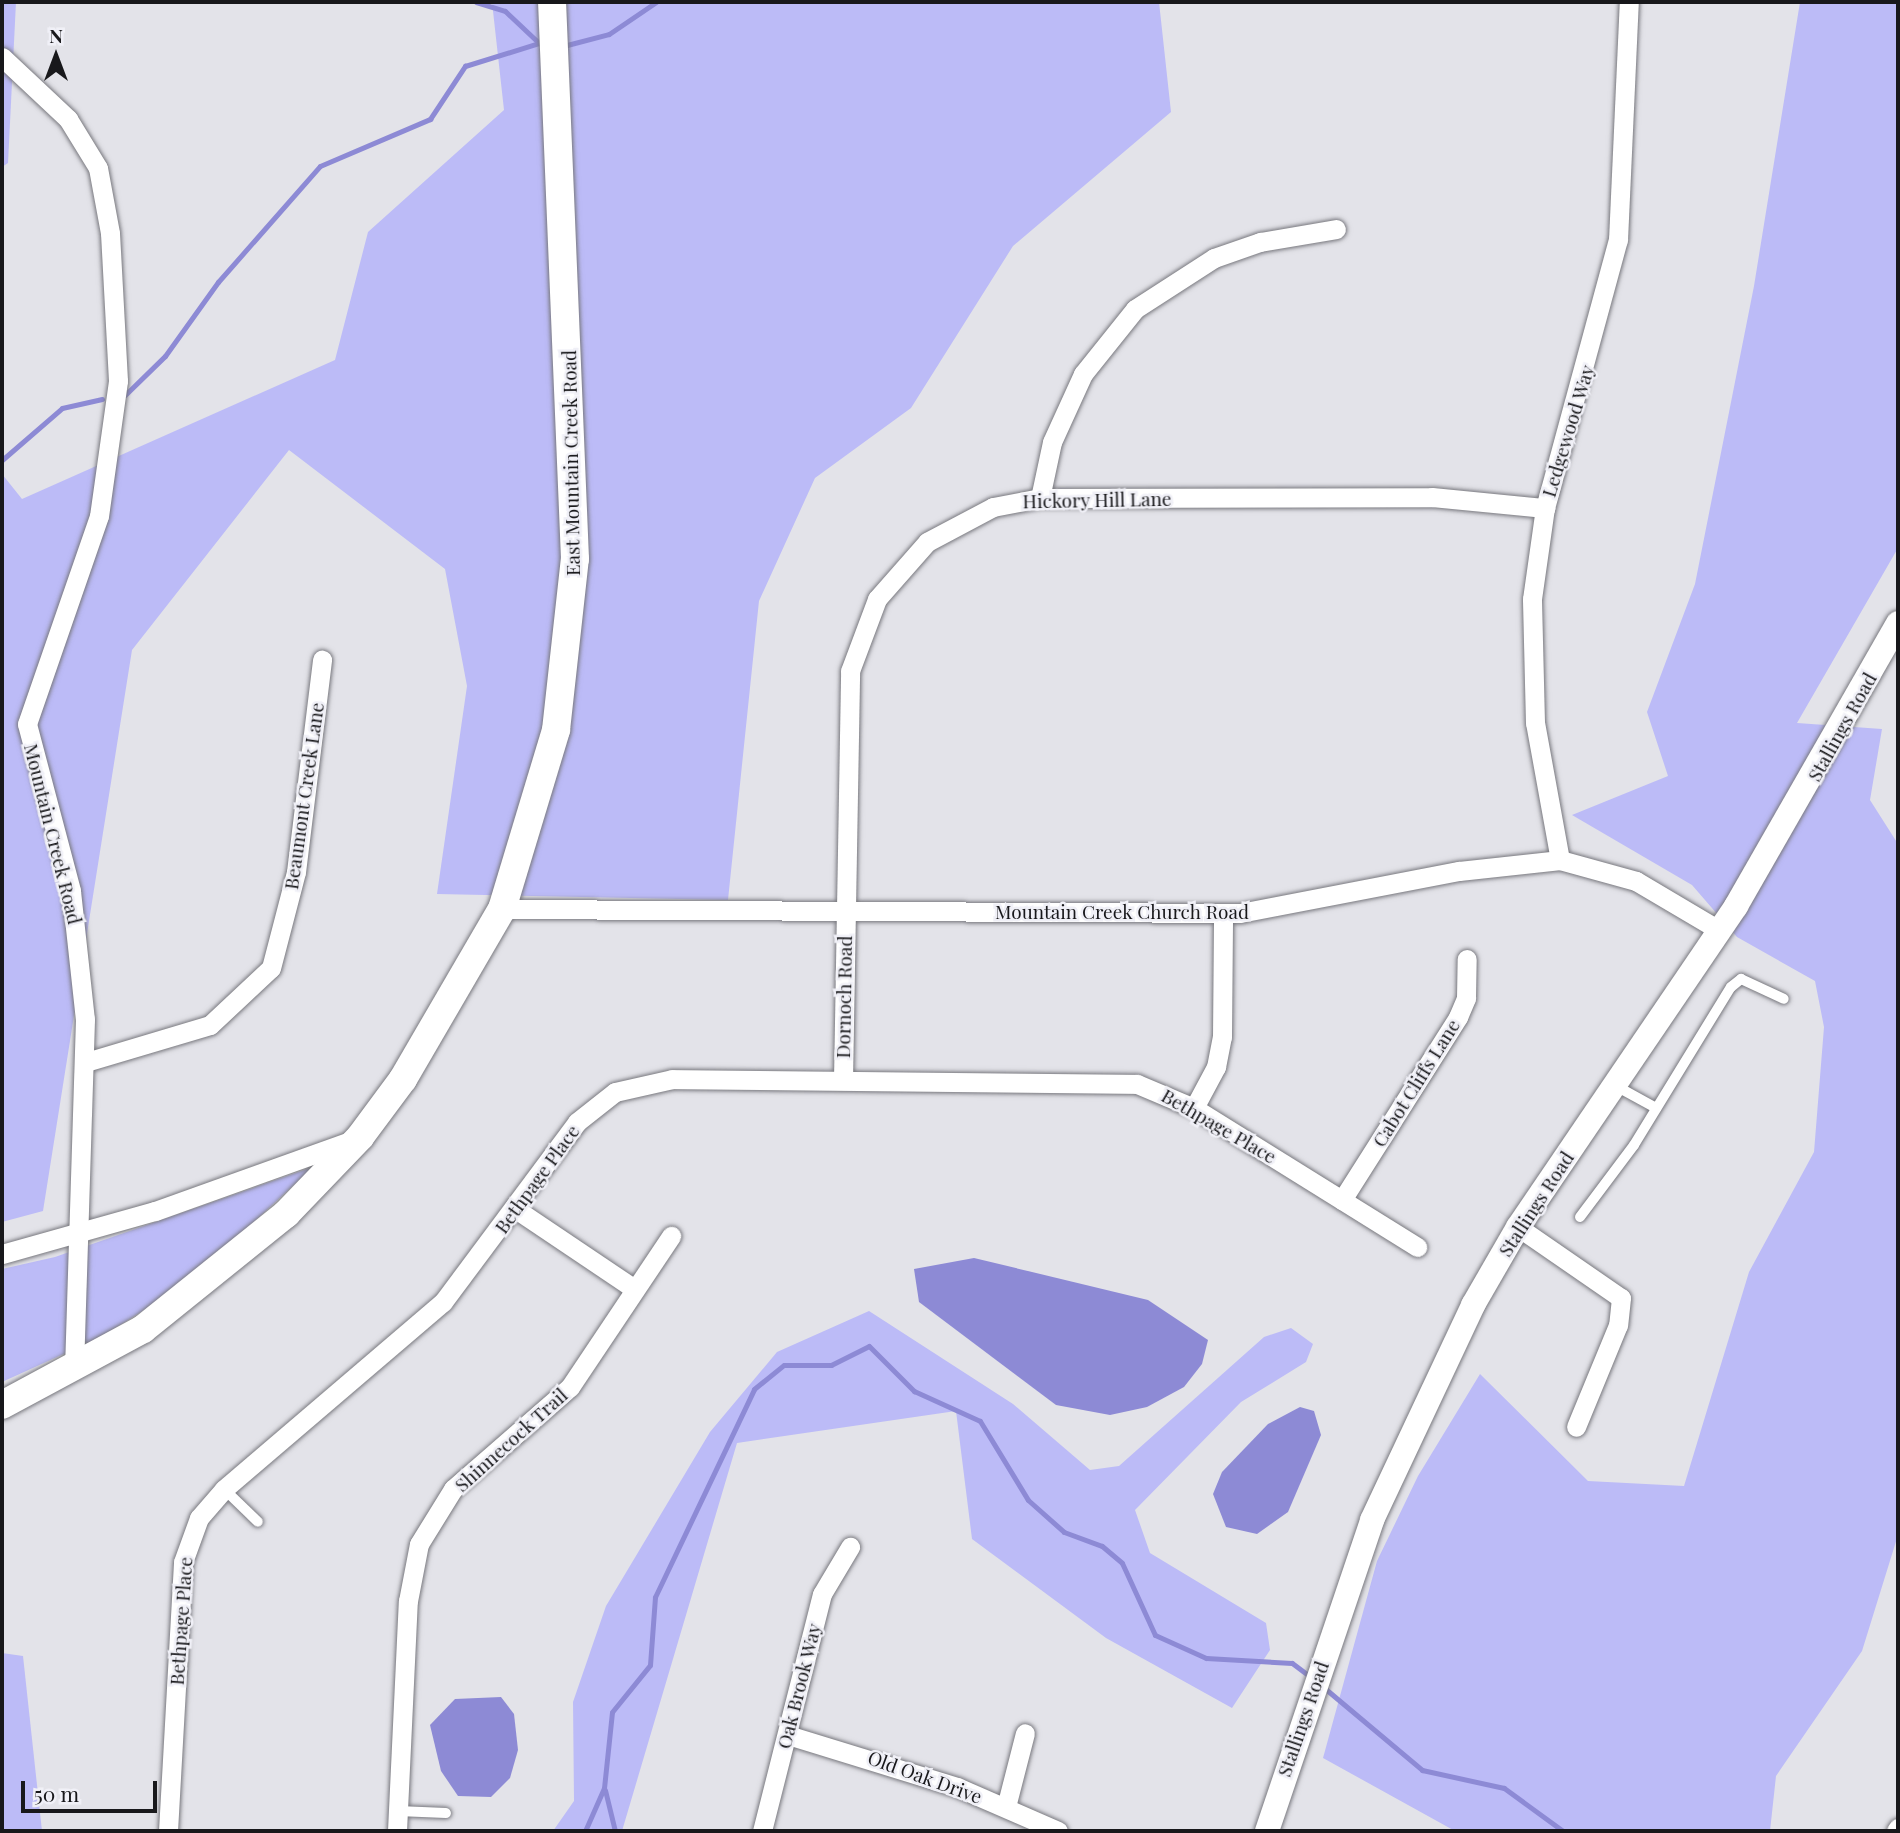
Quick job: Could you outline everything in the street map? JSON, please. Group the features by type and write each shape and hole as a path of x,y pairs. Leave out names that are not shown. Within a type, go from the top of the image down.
{"main road":[{"name":"East Mountain Creek Road","path":"2,1405 74,1370 224,1270 360,1137 434,1033 502,909 556,730 575,559 552,2"}],"street":[{"name":"Ledgewood Way","path":"1560,860 1531,684 1532,599 1545,508 1618,240 1629,2"},
{"name":"Mountain Creek Road","path":"2,57 81,137 98,168 110,233 118,381 112,455 83,573 34,690 27,724 71,891 86,1062 74,1370"},
{"path":"1040,498 1052,442 1078,383 1104,342 1135,309 1214,258 1259,242 1336,229"},
{"name":"Hickory Hill Lane","path":"844,913 848,691 865,622 891,578 927,542 993,508 1040,498 1432,496 1545,508"},
{"name":"Stallings Road","path":"1267,1831 1296,1737 1334,1630 1418,1412 1518,1227 1719,930 1813,781 1898,623"},
{"name":"Beaumont Creek Lane","path":"86,1062 210,1025 271,968 296,872 322,660"},
{"name":"Mountain Creek Church Road","path":"502,909 1223,914 1275,909 1459,871 1560,860 1636,881 1719,930"},
{"name":"Dornoch Road","path":"843,1080 844,913"},
{"path":"1194,1108 1220,1052 1223,914"},
{"name":"Cabot Cliffs Lane","path":"1342,1200 1458,1017 1466,998 1467,960"},
{"name":"Bethpage Place","path":"168,1831 183,1562 198,1518 224,1489 422,1323 517,1210 577,1122 615,1092 673,1079 1118,1082 1194,1108 1417,1248"},
{"path":"2,1254 80,1234 360,1137"},
{"path":"517,1210 633,1288"},
{"path":"1518,1227 1621,1298 1618,1325 1576,1427"},
{"name":"Shinnecock Trail","path":"398,1821 408,1601 419,1544 453,1489 570,1387 633,1288 671,1236"},
{"name":"Oak Brook Way","path":"762,1831 822,1594 849,1547"},
{"path":"1006,1807 1025,1734"},
{"name":"Old Oak Drive","path":"788,1735 874,1758 1006,1807 1058,1831"}],"lane":[{"path":"1580,1217 1656,1108 1731,987 1741,979 1784,999"},
{"path":"1616,1085 1656,1108"},
{"path":"224,1489 258,1522"},
{"path":"398,1821 446,1813"}],"shaded area":[{"path":"2,2 16,2 8,163 2,167"},
{"path":"492,2 1159,2 1171,112 1013,246 911,408 815,478 759,601 728,900 437,894 467,686 445,569 289,450 132,650 43,1211 2,1222 2,474 22,499 335,360 368,232 504,110"},
{"path":"1800,2 1898,2 1898,548 1797,723 1882,729 1870,800 1898,844 1898,1535 1862,1651 1776,1776 1770,1831 1455,1831 1323,1758 1377,1561 1418,1476 1480,1374 1588,1481 1684,1486 1749,1272 1814,1152 1824,1027 1815,981 1737,937 1692,885 1572,815 1668,776 1647,712 1695,584 1754,286"},
{"path":"313,1167 190,1281 101,1337 2,1382 2,1269 55,1257"},
{"path":"974,1258 1148,1300 1208,1340 1202,1364 1184,1387 1147,1407 1110,1415 1056,1405 919,1302 914,1269"},
{"path":"869,1311 1013,1404 1090,1470 1119,1466 1264,1337 1291,1328 1313,1344 1306,1362 1241,1402 1135,1510 1150,1553 1266,1623 1270,1650 1232,1708 1106,1638 972,1539 956,1411 737,1443 622,1831 553,1831 574,1801 573,1702 606,1606 710,1432 777,1352"},
{"path":"1300,1407 1314,1411 1321,1435 1288,1512 1257,1534 1226,1527 1213,1494 1222,1472 1268,1424"},
{"path":"2,1653 23,1656 42,1831 2,1831"},
{"path":"501,1697 514,1714 518,1750 510,1778 491,1797 458,1796 441,1771 430,1725 455,1699"}],"waterway":[{"path":"476,2 505,11 539,43"},
{"path":"567,45 609,34 656,2"},
{"path":"125,395 165,356 218,282 320,166 430,119 465,66 539,43"},
{"path":"2,460 62,408 102,399"},
{"path":"585,1831 604,1788 612,1712 650,1665 655,1597 754,1389 784,1365 831,1365 869,1346 914,1391 980,1421 1028,1500 1064,1532 1102,1546 1122,1563 1155,1635 1206,1658 1292,1663 1312,1678"},
{"path":"1322,1686 1422,1770 1504,1788 1563,1831"},
{"path":"605,1790 615,1831"}]}
